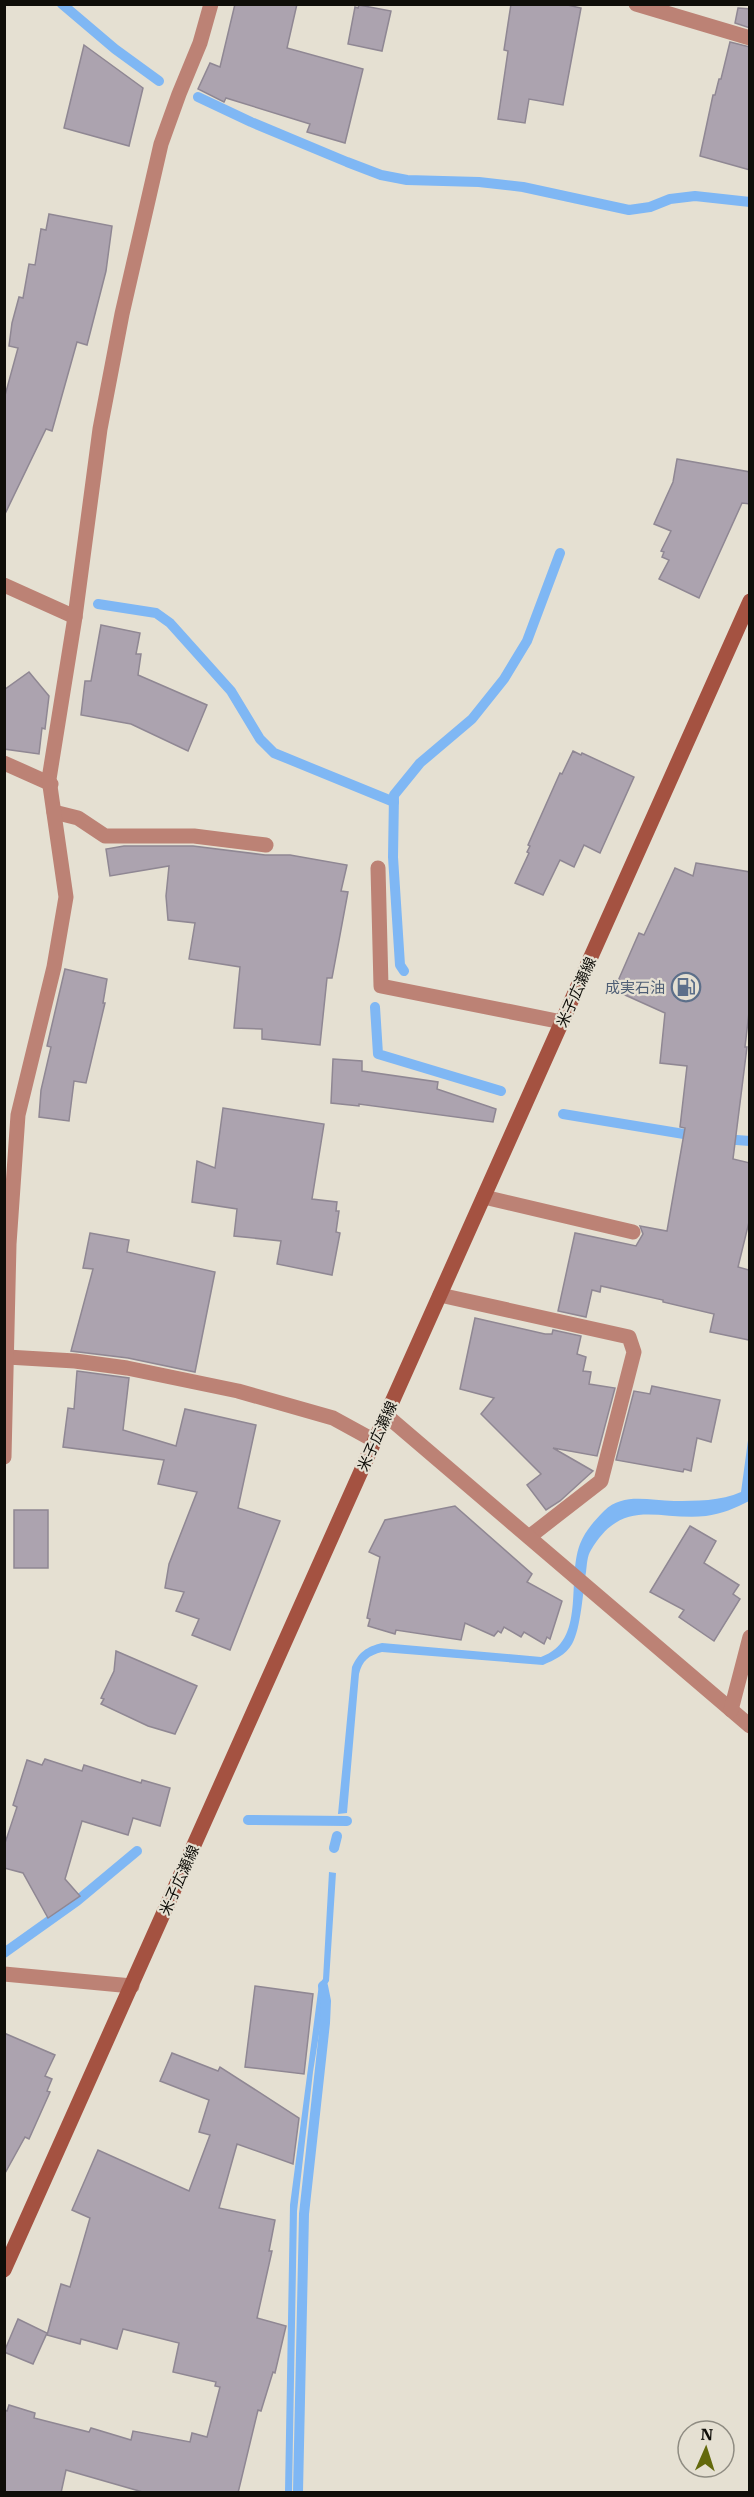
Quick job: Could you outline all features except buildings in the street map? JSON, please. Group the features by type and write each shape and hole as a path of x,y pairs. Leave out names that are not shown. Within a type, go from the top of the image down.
{"main road":[{"name":"米子広瀬線","path":"4,2270 750,601"}],"street":[{"path":"4,1457 9,1244 18,1116 54,968 66,897 49,779 75,617 100,429 122,314 161,144 201,43 211,4"},
{"path":"636,4 750,38"},
{"path":"4,585 75,617"},
{"path":"4,763 51,784"},
{"path":"54,812 78,818 105,836 194,836 266,845"},
{"path":"378,868 381,986 562,1022"},
{"path":"484,1197 633,1232"},
{"path":"440,1295 629,1337 634,1352 602,1481 529,1537"},
{"path":"7,1357 75,1361 127,1368 238,1391 333,1418 375,1441"},
{"path":"387,1416 750,1726"},
{"path":"731,1710 750,1637"},
{"path":"4,1974 132,1986"}],"water":[{"path":"749,1433 749,1501 706,1516 642,1515 629,1517 603,1533 588,1558 578,1629 569,1648 559,1657 543,1665 382,1652 367,1659 359,1674 347,1813 338,1814 352,1667 360,1654 367,1648 382,1643 541,1657 555,1649 565,1638 570,1624 576,1559 580,1544 587,1530 597,1518 612,1505 628,1499 700,1501 741,1492"},
{"path":"329,1872 336,1873 329,1981 313,2072 297,2211 292,2492 285,2492 290,2205 319,1984 323,1979"}],"waterway":[{"path":"62,4 115,49 159,81"},
{"path":"198,97 347,162 381,175 407,180 479,182 523,187 629,210 650,207 670,199 695,196 750,202"},
{"path":"404,971 400,965 393,857 394,795 420,763 472,719 504,679 527,641 560,553"},
{"path":"98,604 156,613 170,623 231,691 260,739 274,753 394,802"},
{"path":"375,1007 378,1054 501,1091"},
{"path":"563,1114 696,1136"},
{"path":"723,1139 750,1141"},
{"path":"248,1820 347,1821"},
{"path":"334,1848 337,1836"},
{"path":"4,1953 77,1901 137,1851"},
{"path":"298,2492 304,2214 325,2023 326,2001 323,1986"}],"place":[{"name":"成実石油","path":"686,987"}]}
